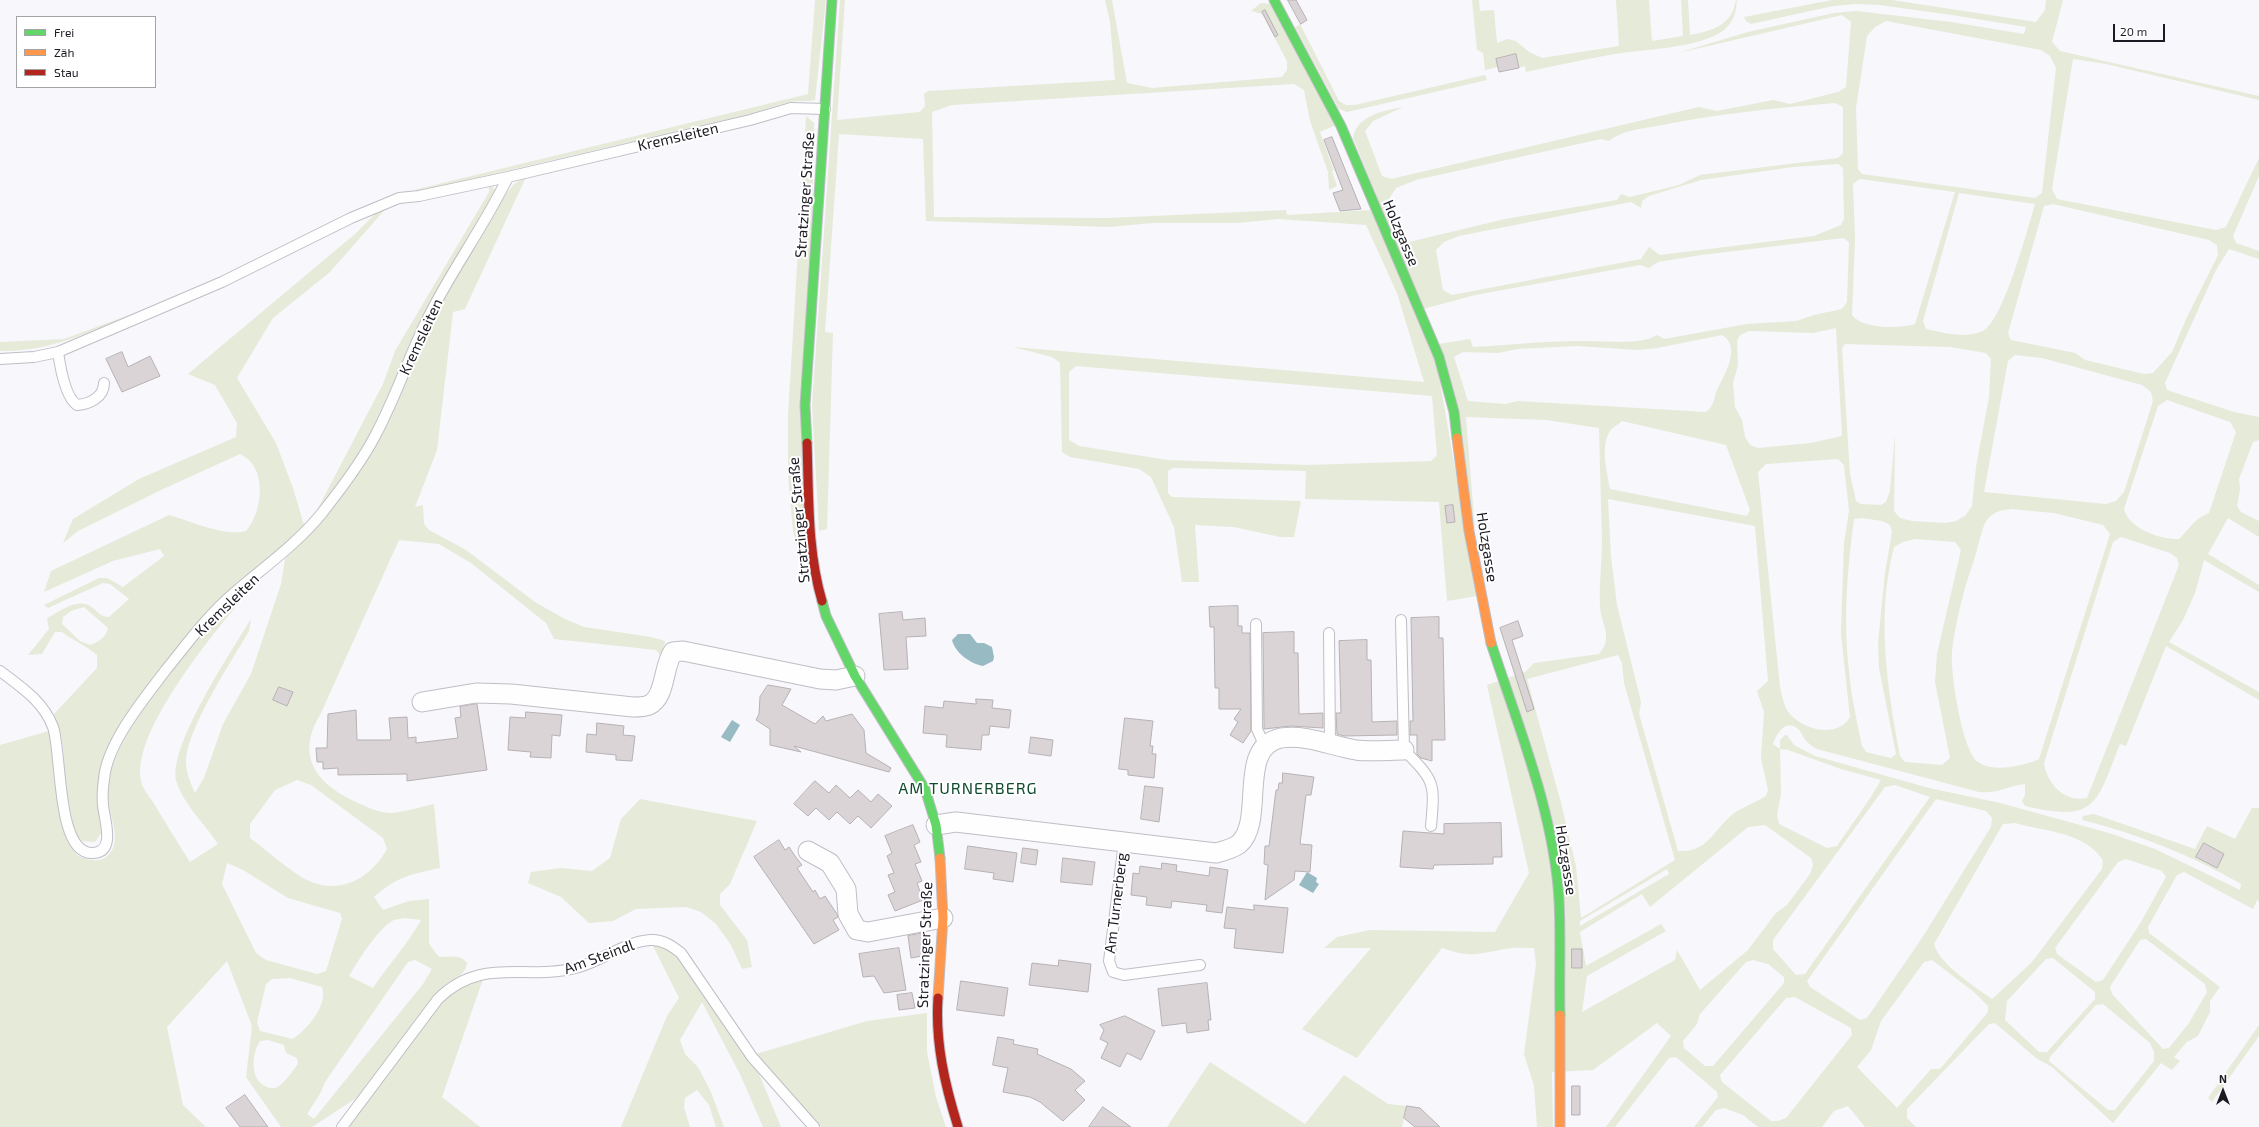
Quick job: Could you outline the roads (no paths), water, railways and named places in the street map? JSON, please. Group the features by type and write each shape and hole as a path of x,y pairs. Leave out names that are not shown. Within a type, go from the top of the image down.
{"street":[{"name":"Stratzinger Straße","path":"832,0 805,405 810,532 815,577 826,616 855,676 925,789 936,825 942,871 943,918 937,1014 939,1050 948,1094 958,1127"},
{"name":"Holzgasse","path":"1274,0 1341,126 1375,210 1439,357 1454,412 1469,531 1488,632 1535,777 1550,838 1559,899 1560,1127"},
{"path":"422,702 476,693 512,694 633,707 649,705 659,695 668,659 673,652 683,651 820,678 836,680 855,676"},
{"path":"1265,747 1280,738 1299,738 1357,750 1404,750"},
{"name":"Am Turnerberg","path":"936,825 956,822 1216,852 1230,849 1239,843 1246,834 1250,822 1256,761 1265,747"},
{"path":"808,850 830,863 846,889 848,914 857,930 868,932 943,918"}],"lane":[{"name":"Kremsleiten","path":"0,359 34,357 58,352 222,282 351,218 400,198 419,196 508,177 750,120 791,108 825,109"},
{"name":"Kremsleiten","path":"0,671 34,696 46,711 58,745 65,819 72,839 77,847 84,851 93,853 100,851 106,845 108,837 103,803 104,775 114,748 126,726 154,686 210,617 234,594 278,558 320,516 350,476 375,437 426,321 508,177"},
{"path":"58,352 61,372 72,402 77,405 88,403 101,395 104,390 104,383"},
{"path":"1401,620 1404,750 1430,779 1434,796 1431,826"},
{"path":"1256,624 1257,729 1265,747"},
{"path":"1329,633 1330,744"},
{"name":"Am Turnerberg","path":"1124,842 1109,961 1113,972 1124,975 1200,965"},
{"name":"Am Steindl","path":"342,1127 438,999 448,989 464,979 483,973 561,971 581,966 635,943 652,940 668,943 680,953 752,1057 814,1127"}],"water":[{"path":"958,634 970,634 977,643 984,643 992,647 994,657 993,661 983,666 978,665 964,657 956,649 952,640"},
{"path":"732,720 740,725 730,742 721,737"},
{"path":"1307,872 1317,878 1316,882 1319,884 1313,893 1299,885"}],"district":[{"name":"AM TURNERBERG","path":"968,789"}]}
